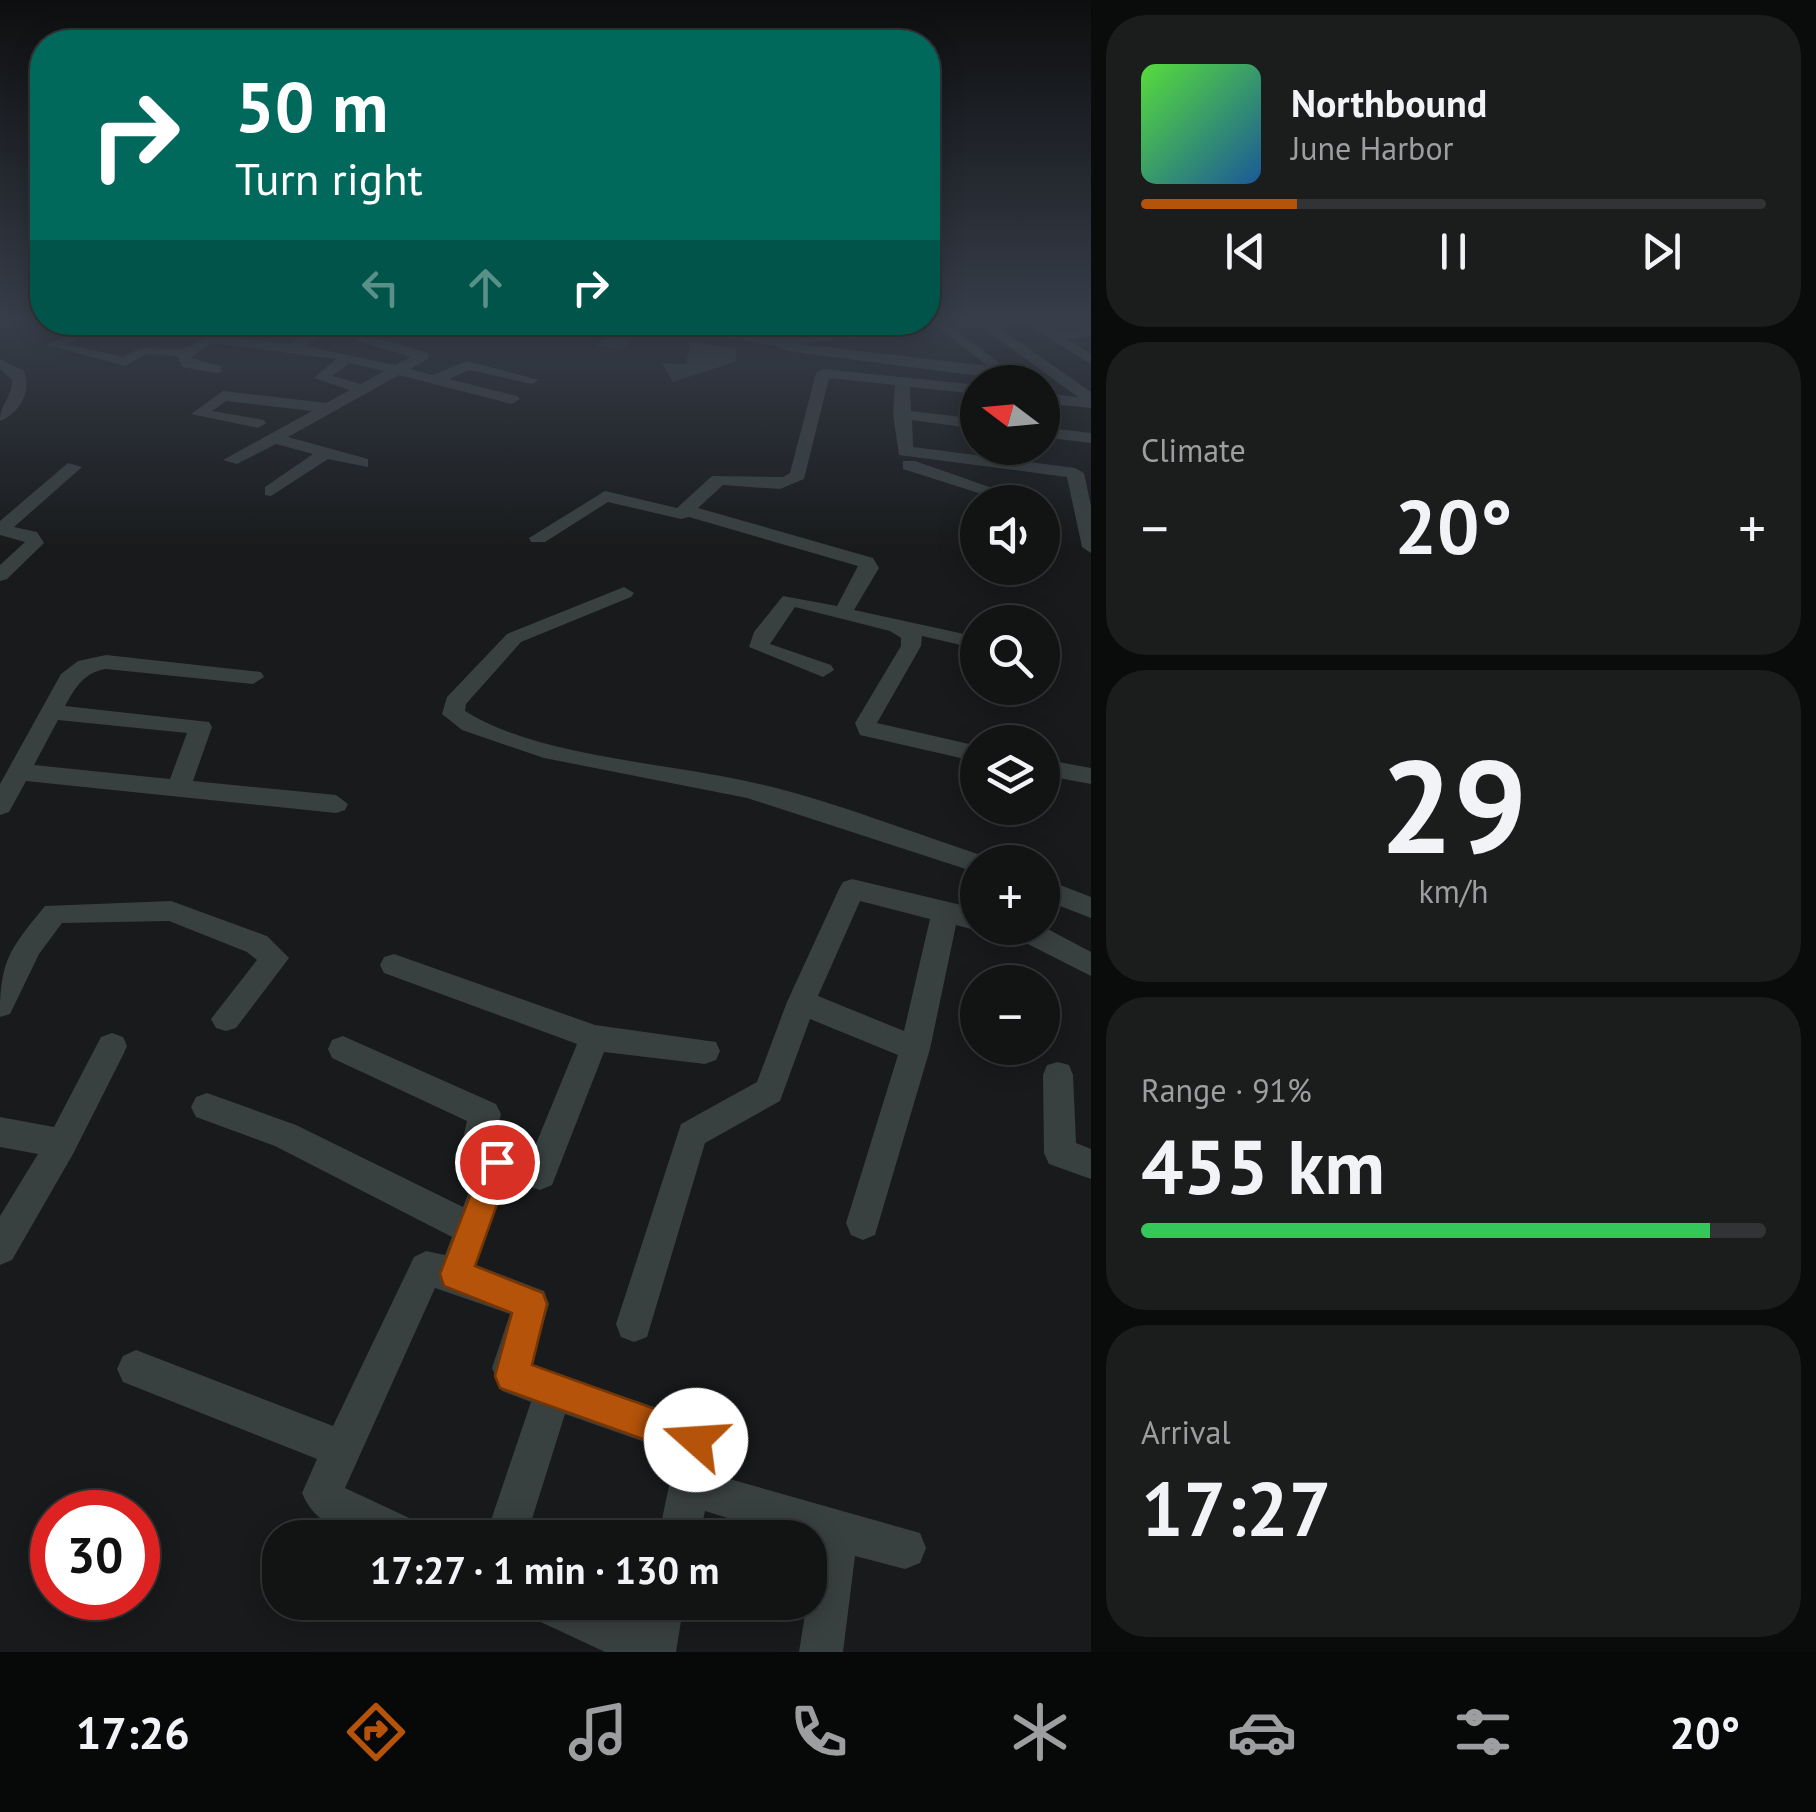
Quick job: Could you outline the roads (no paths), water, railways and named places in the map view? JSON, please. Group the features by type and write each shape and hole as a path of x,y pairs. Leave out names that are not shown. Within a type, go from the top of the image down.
{"street":[{"path":"0,416 17,396"},
{"path":"222,396 199,414 258,423"},
{"path":"223,396 328,408"},
{"path":"231,460 350,396"},
{"path":"499,396 512,399"},
{"path":"689,511 718,480 776,486 798,476 818,396"},
{"path":"902,396 907,453"},
{"path":"1060,399 1091,401"},
{"path":"902,414 960,422"},
{"path":"1060,434 1091,438"},
{"path":"274,438 362,464"},
{"path":"271,491 325,453"},
{"path":"971,485 904,463 901,458 907,453 1083,474 1090,540"},
{"path":"0,530 74,468"},
{"path":"538,538 605,496 676,514 689,511 866,562 868,568 843,612"},
{"path":"0,530 30,536 36,543 0,575"},
{"path":"624,592 514,638 452,708 458,720 599,762 750,790 960,858"},
{"path":"824,670 763,650 759,640 790,600 908,632 926,630 960,638"},
{"path":"908,632 911,646 866,723 868,730 960,750"},
{"path":"0,806 68,679 86,666 106,662 253,677"},
{"path":"52,712 201,727 179,788"},
{"path":"1060,770 1091,776"},
{"path":"18,772 336,804"},
{"path":"634,1324 692,1134 769,1091 801,1002 852,888 960,916"},
{"path":"1060,895 1091,908"},
{"path":"0,1005 28,947 50,916 63,911 164,910 256,944 275,958 226,1020"},
{"path":"863,1224 915,1049 945,912"},
{"path":"1054,945 1091,965"},
{"path":"394,965 595,1038 705,1050"},
{"path":"801,1002 915,1049"},
{"path":"343,1049 485,1114 476,1150 497,1162 540,1174 595,1038"},
{"path":"0,1248 62,1143 112,1046"},
{"path":"1058,1074 1060,1152 1091,1164"},
{"path":"206,1107 285,1134 472,1229"},
{"path":"0,1132 62,1143"},
{"path":"456,1274 497,1162"},
{"path":"369,1520 324,1498 323,1487 426,1268 456,1274 531,1304 511,1372 515,1378 694,1439 698,1445 682,1520"},
{"path":"136,1368 341,1449"},
{"path":"512,1520 553,1393"},
{"path":"690,1487 905,1548"},
{"path":"821,1652 838,1531"},
{"path":"585,1620 653,1651 659,1620"}]}
